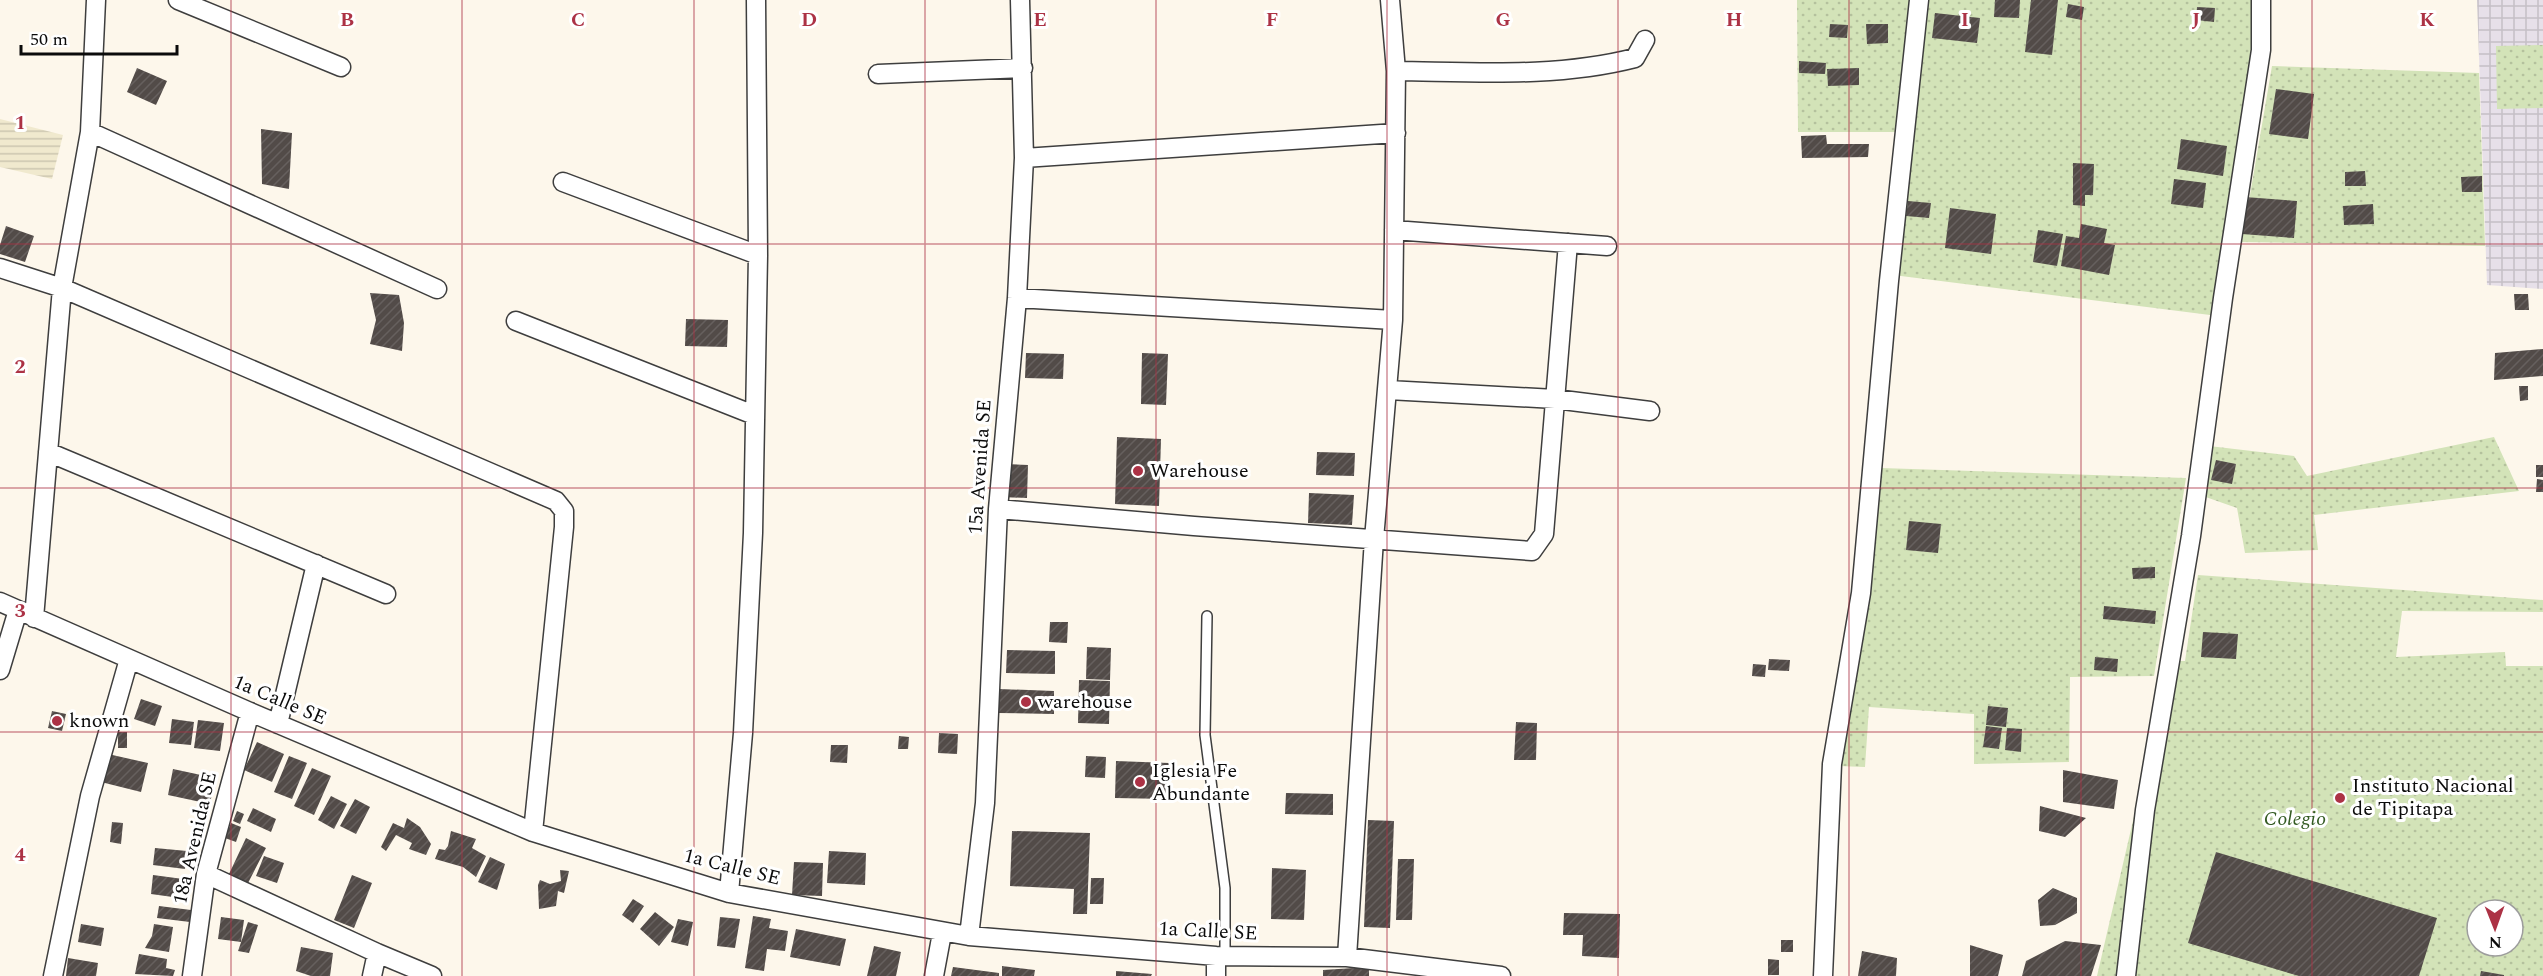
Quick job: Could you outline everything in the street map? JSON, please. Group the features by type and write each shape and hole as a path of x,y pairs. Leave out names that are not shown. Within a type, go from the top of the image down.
{"street":[{"path":"0,670 26,614 48,452 62,288 90,132 96,0"},
{"path":"178,0 341,68"},
{"path":"729,893 744,721 753,533 758,255 756,0"},
{"name":"15a Avenida SE","path":"969,936 985,803 998,509 1017,298 1024,158 1020,0"},
{"path":"1347,957 1374,539 1393,321 1396,71 1390,0"},
{"path":"1823,976 1832,764 1861,593 1888,280 1919,0"},
{"path":"2126,976 2145,810 2191,536 2223,298 2261,50 2261,0"},
{"path":"1396,71 1544,72 1609,64 1635,58 1645,40"},
{"path":"878,74 1023,68"},
{"path":"90,132 437,289"},
{"path":"1024,158 1396,133"},
{"path":"563,182 758,255"},
{"path":"1394,230 1607,246"},
{"path":"998,509 1532,551 1544,534 1568,243"},
{"path":"0,268 62,288 556,501 564,511 564,526 533,832"},
{"path":"1017,298 1393,321"},
{"path":"516,321 754,415"},
{"path":"1388,390 1555,399 1650,411"},
{"path":"48,452 386,594"},
{"path":"278,724 316,564"},
{"name":"1a Calle SE","path":"0,603 533,832 729,893 942,933 969,936 1220,956 1347,957 1501,976"},
{"path":"53,976 90,796 129,659"},
{"name":"18a Avenida SE","path":"192,976 206,874 250,712"},
{"path":"206,874 432,976"},
{"path":"934,976 942,933"},
{"path":"372,976 377,953"},
{"path":"1216,976 1220,956"}],"lane":[{"path":"1208,616 1205,735 1225,888 1220,956"}],"shaded area":[{"path":"2477,0 2543,0 2543,289 2487,285"},
{"path":"0,119 63,135 52,179 0,167"}],"green space":[{"path":"1797,0 1916,0 1902,132 1798,132"},
{"path":"1922,0 2255,0 2258,50 2218,316 1893,275"},
{"path":"2543,45 2543,108 2497,109 2496,46"},
{"path":"2272,66 2479,73 2485,246 2242,242"},
{"path":"2494,437 2519,491 2314,515 2318,550 2245,553 2237,508 2200,495 2209,446 2294,456 2307,476"},
{"path":"1881,468 2186,478 2154,676 2070,677 2069,762 1974,764 1974,714 1869,707 1865,767 1838,766 1867,599"},
{"name":"Colegio","path":"2198,575 2543,600 2543,612 2402,611 2396,657 2505,652 2506,666 2543,666 2543,976 2097,976 2170,661 2185,661"}],"building":[{"path":"1995,0 2020,0 2019,18 1994,17"},
{"path":"2031,0 2058,0 2052,55 2025,52"},
{"path":"2068,4 2084,7 2082,20 2066,17"},
{"path":"2197,7 2215,8 2214,22 2196,20"},
{"path":"1935,13 1980,18 1977,43 1932,38"},
{"path":"1830,24 1848,25 1847,38 1829,37"},
{"path":"1866,24 1888,24 1888,43 1867,44"},
{"path":"1799,61 1826,63 1825,74 1799,73"},
{"path":"137,68 167,81 156,105 127,92"},
{"path":"1859,68 1859,85 1828,86 1827,69"},
{"path":"2276,89 2314,94 2308,139 2269,134"},
{"path":"261,129 292,133 289,189 262,184"},
{"path":"1826,135 1827,144 1869,144 1868,157 1802,158 1801,136"},
{"path":"2181,139 2227,146 2223,176 2177,169"},
{"path":"2073,163 2094,164 2093,195 2085,195 2085,206 2073,205"},
{"path":"2365,171 2366,186 2345,186 2345,172"},
{"path":"2482,176 2482,192 2462,192 2461,177"},
{"path":"2174,179 2206,183 2203,208 2171,204"},
{"path":"2245,197 2297,201 2294,238 2242,234"},
{"path":"1908,201 1931,203 1929,218 1906,216"},
{"path":"2373,204 2374,224 2344,225 2343,206"},
{"path":"1950,208 1996,214 1991,254 1945,248"},
{"path":"2081,224 2107,229 2104,243 2115,245 2109,275 2061,266 2066,236 2079,238"},
{"path":"6,226 34,236 25,262 0,254 0,245"},
{"path":"2038,230 2063,234 2057,266 2033,262"},
{"path":"370,293 399,295 404,323 402,351 370,344 376,320"},
{"path":"2514,294 2528,294 2529,310 2515,310"},
{"path":"686,319 728,320 727,347 685,346"},
{"path":"2543,349 2543,376 2494,380 2495,353"},
{"path":"1026,353 1064,354 1063,379 1025,378"},
{"path":"1142,353 1168,354 1166,405 1141,404"},
{"path":"2519,386 2528,386 2528,400 2520,401"},
{"name":"Warehouse","path":"1117,437 1161,439 1159,506 1115,504"},
{"path":"1317,452 1355,453 1354,476 1316,475"},
{"path":"2216,460 2236,464 2232,484 2211,480"},
{"path":"1003,464 1028,465 1027,498 1002,497"},
{"path":"2536,465 2543,465 2543,477 2536,477"},
{"path":"2537,479 2543,480 2543,492 2536,492"},
{"path":"1309,493 1354,495 1352,525 1308,523"},
{"path":"1909,521 1941,524 1938,553 1906,550"},
{"path":"2155,567 2155,578 2133,579 2132,568"},
{"path":"2104,606 2156,611 2155,624 2103,619"},
{"path":"1050,622 1068,622 1067,643 1049,642"},
{"path":"2203,632 2238,634 2236,659 2201,657"},
{"path":"1087,647 1111,648 1110,680 1086,679"},
{"name":"warehouse","path":"1007,650 1055,651 1055,674 1006,673"},
{"path":"2095,657 2118,659 2117,672 2094,670"},
{"path":"1769,659 1790,660 1789,671 1768,670"},
{"path":"1753,664 1766,665 1765,677 1752,676"},
{"path":"1079,680 1110,681 1109,724 1078,723"},
{"name":"warehouse","path":"999,689 1054,691 1054,714 998,713"},
{"path":"141,699 162,706 155,726 134,719"},
{"path":"1988,706 2008,708 2006,727 1986,725"},
{"name":"known","path":"52,711 66,714 62,731 48,728"},
{"path":"172,719 194,722 191,745 169,743"},
{"path":"198,720 224,723 220,751 194,748"},
{"path":"1516,722 1537,723 1536,760 1514,760"},
{"path":"1986,726 2002,728 1999,749 1983,747"},
{"path":"2007,728 2022,729 2021,752 2005,750"},
{"path":"118,732 127,732 127,748 118,748"},
{"path":"939,733 958,734 957,754 938,753"},
{"path":"899,736 909,737 908,749 898,749"},
{"path":"257,742 284,754 272,782 244,770"},
{"path":"831,745 848,745 847,763 830,762"},
{"path":"108,754 148,763 141,792 101,782"},
{"path":"289,756 307,763 292,799 274,792"},
{"path":"1086,756 1106,757 1105,778 1085,777"},
{"path":"1116,761 1169,763 1168,799 1115,798"},
{"path":"312,768 331,776 314,815 294,806"},
{"path":"173,769 215,778 210,804 168,795"},
{"path":"2063,770 2118,780 2114,809 2063,802"},
{"path":"1286,793 1333,794 1333,815 1285,814"},
{"path":"331,796 347,804 334,829 318,820"},
{"path":"355,799 370,807 356,834 340,826"},
{"path":"2040,806 2086,818 2065,837 2039,831"},
{"path":"253,808 276,819 271,832 247,821"},
{"path":"237,811 244,814 240,824 233,821"},
{"path":"407,818 420,827 431,844 426,855 409,849 412,843 396,835 386,851 381,847 393,823 404,828"},
{"path":"1368,820 1394,821 1390,928 1364,927"},
{"path":"112,822 123,823 121,844 110,842"},
{"path":"231,823 241,827 236,842 225,838"},
{"path":"451,831 476,839 472,848 486,856 476,877 463,867 435,859 439,849 445,850 448,846"},
{"path":"1012,831 1090,833 1087,914 1073,914 1074,889 1010,886"},
{"path":"246,838 266,848 248,883 229,874"},
{"path":"155,848 187,851 185,869 153,865"},
{"path":"829,851 866,853 865,885 827,883"},
{"path":"2216,852 2437,918 2419,976 2299,976 2188,943"},
{"path":"264,856 284,863 277,883 256,876"},
{"path":"490,857 505,864 497,890 478,882"},
{"path":"1398,859 1414,859 1412,920 1396,920"},
{"path":"794,862 823,863 822,896 792,895"},
{"path":"1272,868 1306,870 1304,920 1271,919"},
{"path":"560,870 569,871 564,893 558,891 556,906 539,909 538,885 540,880 550,884 561,881"},
{"path":"153,875 183,879 180,898 151,894"},
{"path":"352,875 372,883 354,928 334,920"},
{"path":"1091,878 1104,878 1103,904 1090,904"},
{"path":"2053,888 2077,898 2077,913 2055,925 2040,926 2038,900"},
{"path":"633,899 644,906 633,923 622,915"},
{"path":"159,906 191,910 190,922 157,918"},
{"path":"655,912 674,927 659,946 640,929"},
{"path":"1564,913 1620,914 1619,958 1582,956 1583,935 1563,935"},
{"path":"753,916 771,919 769,928 788,931 785,951 767,949 764,971 745,968"},
{"path":"221,917 244,920 241,942 218,939"},
{"path":"720,917 740,919 735,948 717,946"},
{"path":"678,919 693,922 688,946 671,942"},
{"path":"248,922 258,925 249,953 238,951"},
{"path":"81,924 104,928 101,946 78,942"},
{"path":"154,924 173,927 169,952 145,948 152,936"},
{"path":"796,929 846,939 840,966 790,957"},
{"path":"1781,940 1793,940 1793,952 1781,952"},
{"path":"2065,941 2101,945 2091,976 2022,976 2026,961"},
{"path":"1970,945 2003,955 1998,976 1970,976"},
{"path":"874,946 901,952 896,976 867,976"},
{"path":"301,947 333,953 330,976 311,976 296,971"},
{"path":"1862,951 1897,958 1896,976 1858,976"},
{"path":"139,954 167,959 166,968 175,970 173,976 135,974"},
{"path":"68,958 98,963 96,976 66,976"},
{"path":"1768,959 1779,960 1779,975 1768,975"},
{"path":"1002,966 1035,970 1034,976 1002,976"},
{"path":"953,967 999,973 999,976 951,976"},
{"path":"1369,967 1369,976 1323,976 1323,970"},
{"path":"1116,971 1152,974 1151,976 1116,976"},
{"path":"2481,971 2504,975 2504,976 2480,976"}],"place":[{"name":"Warehouse","path":"1138,471"},
{"name":"warehouse","path":"1026,702"},
{"name":"known","path":"57,721"},
{"name":"Iglesia Fe Abundante","path":"1140,782"},
{"name":"Instituto Nacional de Tipitapa","path":"2340,798"}]}
